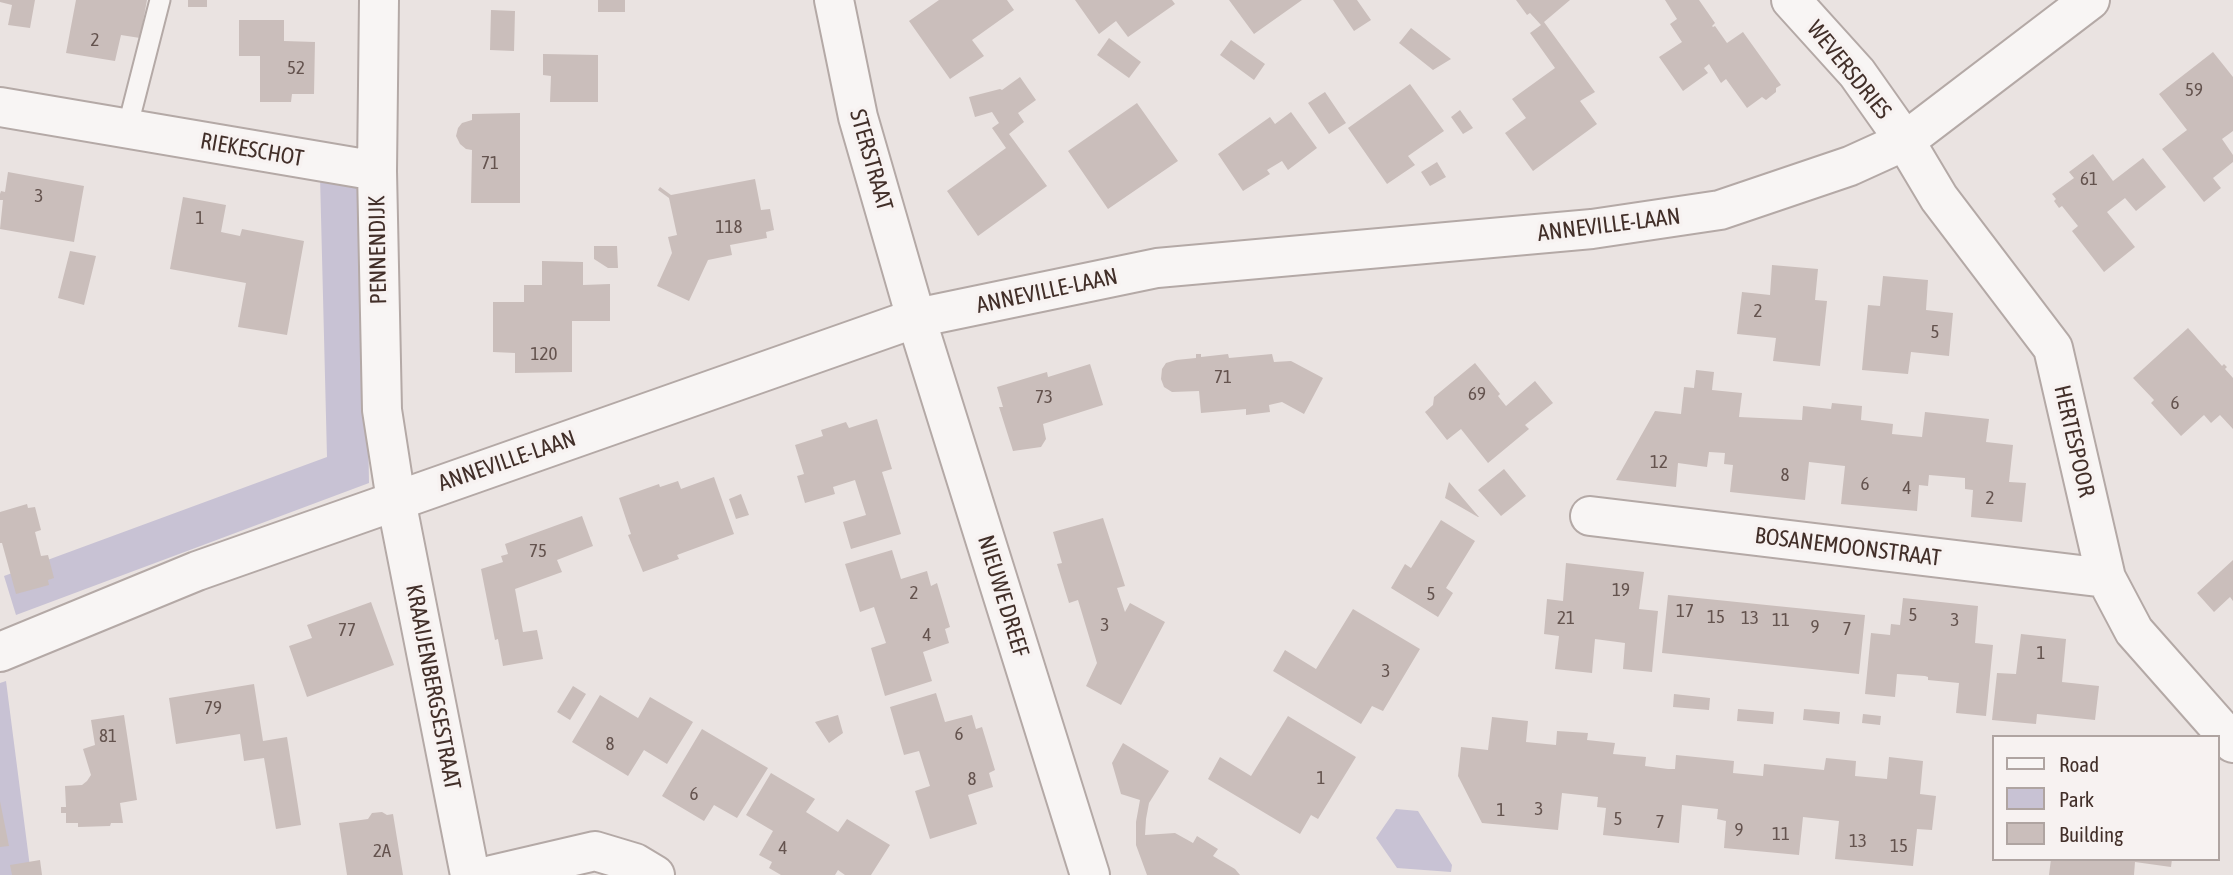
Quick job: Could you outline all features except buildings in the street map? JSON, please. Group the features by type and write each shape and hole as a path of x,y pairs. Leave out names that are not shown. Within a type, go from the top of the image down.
{"street":[{"name":"PENNENDIJK","path":"379,0 377,171 382,410 396,500"},
{"name":"STERSTRAAT","path":"834,0 858,117 916,318"},
{"name":"WEVERSDRIES","path":"1791,0 1857,73 1905,141"},
{"name":"ANNEVILLE-LAAN","path":"0,652 197,571 916,318 1157,268 1592,229 1720,210 1850,166 1905,141 2090,0"},
{"name":"RIEKESCHOT","path":"0,107 377,171"},
{"name":"HERTESPOOR","path":"1905,141 1939,198 2053,348 2106,578 2134,631 2233,743"},
{"name":"NIEUWE DREEF","path":"916,318 1090,875"},
{"name":"KRAAIJENBERGSESTRAAT","path":"396,500 470,875"},
{"name":"BOSANEMOONSTRAAT","path":"1590,516 2106,578"},
{"path":"492,875 595,851 635,863 655,875"}],"lane":[{"path":"127,129 160,0"}],"green space":[{"path":"320,176 364,185 369,483 16,615 4,576 327,457"},
{"path":"6,681 31,875 0,875 0,683"},
{"path":"1396,809 1418,811 1452,865 1451,872 1397,868 1376,838"}]}
